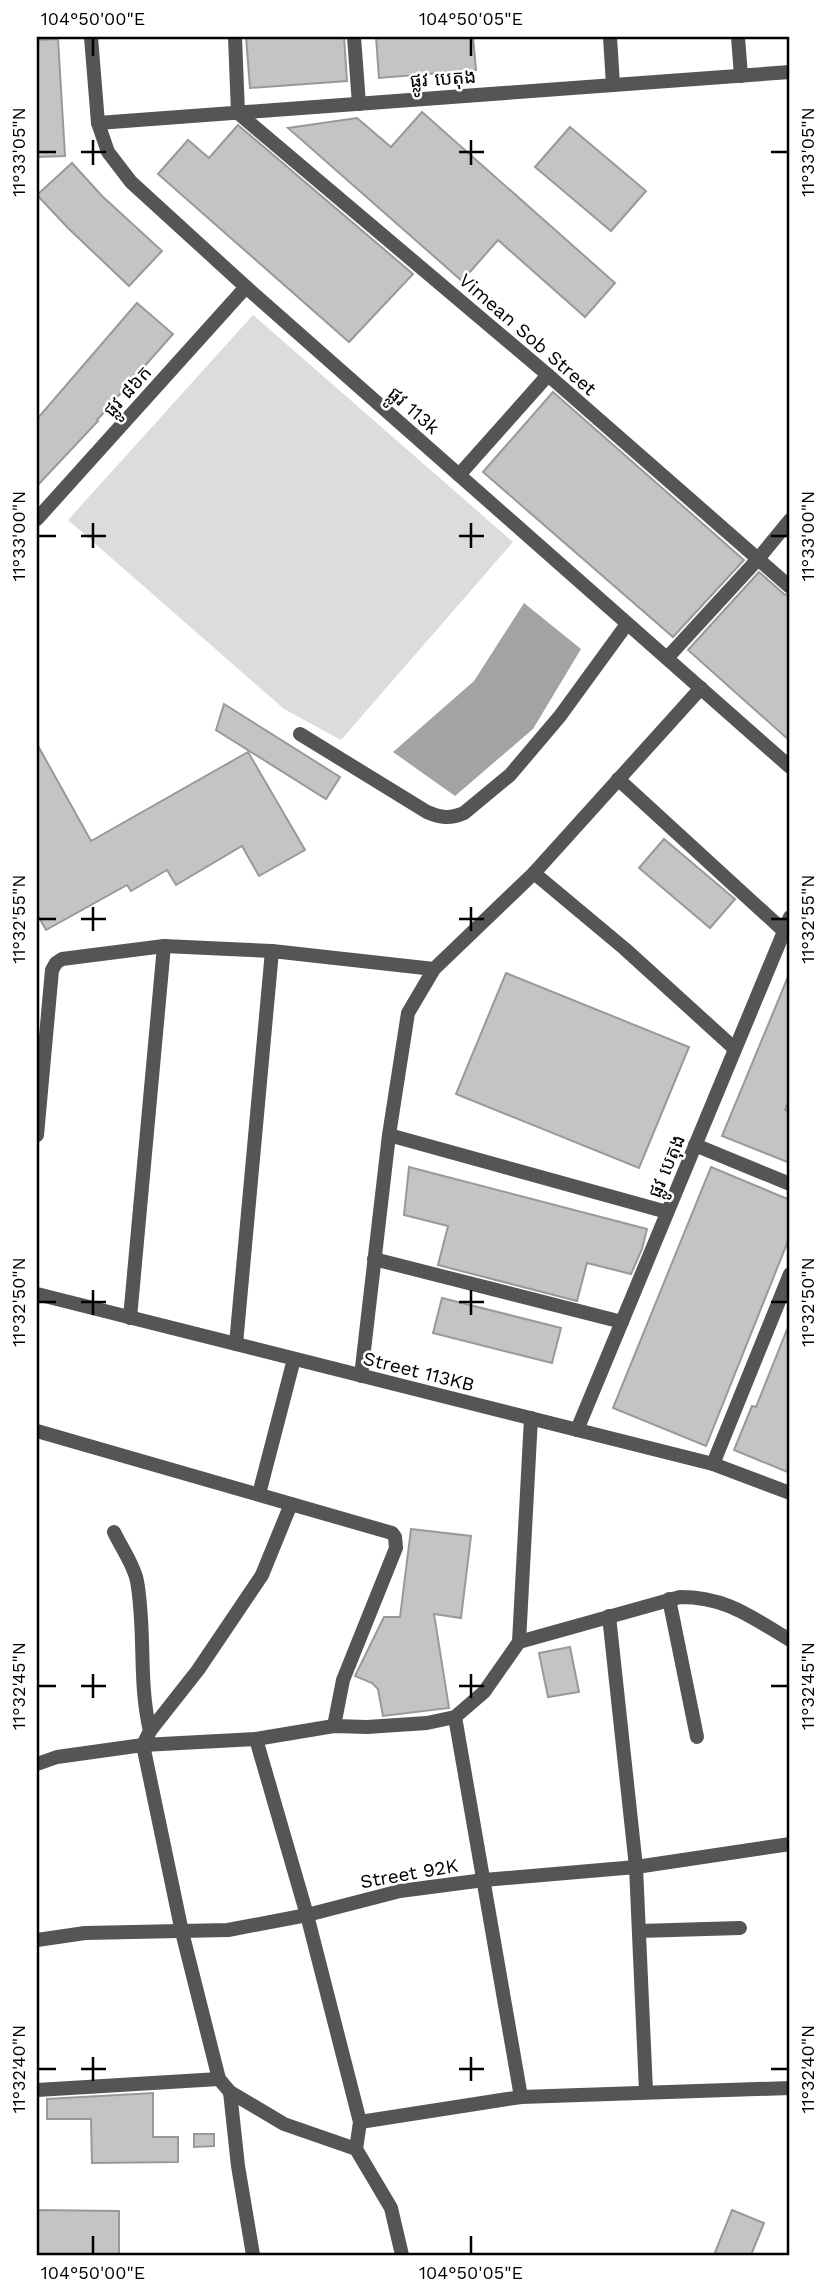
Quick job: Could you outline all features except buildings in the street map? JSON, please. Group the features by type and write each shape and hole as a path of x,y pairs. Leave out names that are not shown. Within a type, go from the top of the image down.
{"street":[{"name":"ផ្លូវ 113k","path":"91,37 98,123 108,152 131,182 246,287 790,767"},
{"path":"235,37 238,113"},
{"path":"354,37 359,104"},
{"path":"610,37 613,85"},
{"path":"738,37 741,76"},
{"name":"ផ្លូវ បេតុង","path":"98,123 790,72"},
{"name":"Vimean Sob Street","path":"238,113 548,375 790,587"},
{"name":"ផ្លូវ ៨៦ក","path":"37,519 246,287"},
{"path":"459,475 548,375"},
{"path":"667,658 790,520"},
{"path":"300,734 427,812 440,818 456,817 509,775 560,716 627,624"},
{"path":"361,1376 389,1135 408,1013 434,969 534,873 701,688"},
{"path":"618,779 784,931"},
{"path":"534,873 625,949 735,1049"},
{"name":"ផ្លូវ បេតុង","path":"577,1430 790,917"},
{"path":"37,1135 52,970 55,963 62,959 164,946 272,951 434,969"},
{"path":"130,1318 164,946"},
{"path":"236,1345 272,951"},
{"path":"389,1135 667,1212"},
{"path":"695,1145 790,1184"},
{"path":"374,1259 622,1322"},
{"path":"713,1464 790,1274"},
{"name":"Street 113KB","path":"37,1294 713,1464 790,1493"},
{"path":"259,1494 294,1359"},
{"path":"37,1763 147,1738 256,1739 334,1726 427,1723 455,1717 484,1692 519,1642 531,1418"},
{"path":"37,1431 392,1533 396,1548 343,1680 334,1726"},
{"path":"147,1738 198,1670 262,1575 292,1504"},
{"path":"114,1532 137,1578 147,1738 182,1932 219,2079 230,2092 284,2124 356,2149"},
{"path":"519,1642 680,1597 704,1597 728,1604 790,1640"},
{"path":"669,1600 697,1737"},
{"path":"609,1616 636,1867 646,2091"},
{"path":"455,1717 522,2097"},
{"path":"256,1739 307,1915 360,2122 356,2149 391,2208 402,2255"},
{"name":"Street 92K","path":"37,1940 85,1933 228,1930 307,1915 400,1891 484,1880 636,1867 790,1844"},
{"path":"639,1931 740,1928"},
{"path":"37,2090 219,2079"},
{"path":"360,2122 522,2097 790,2088"},
{"path":"230,2092 238,2166 253,2255"}],"shaded area":[{"path":"253,315 513,542 341,740 284,709 68,520"},
{"path":"524,603 581,649 533,729 455,796 393,752 474,681"}]}
